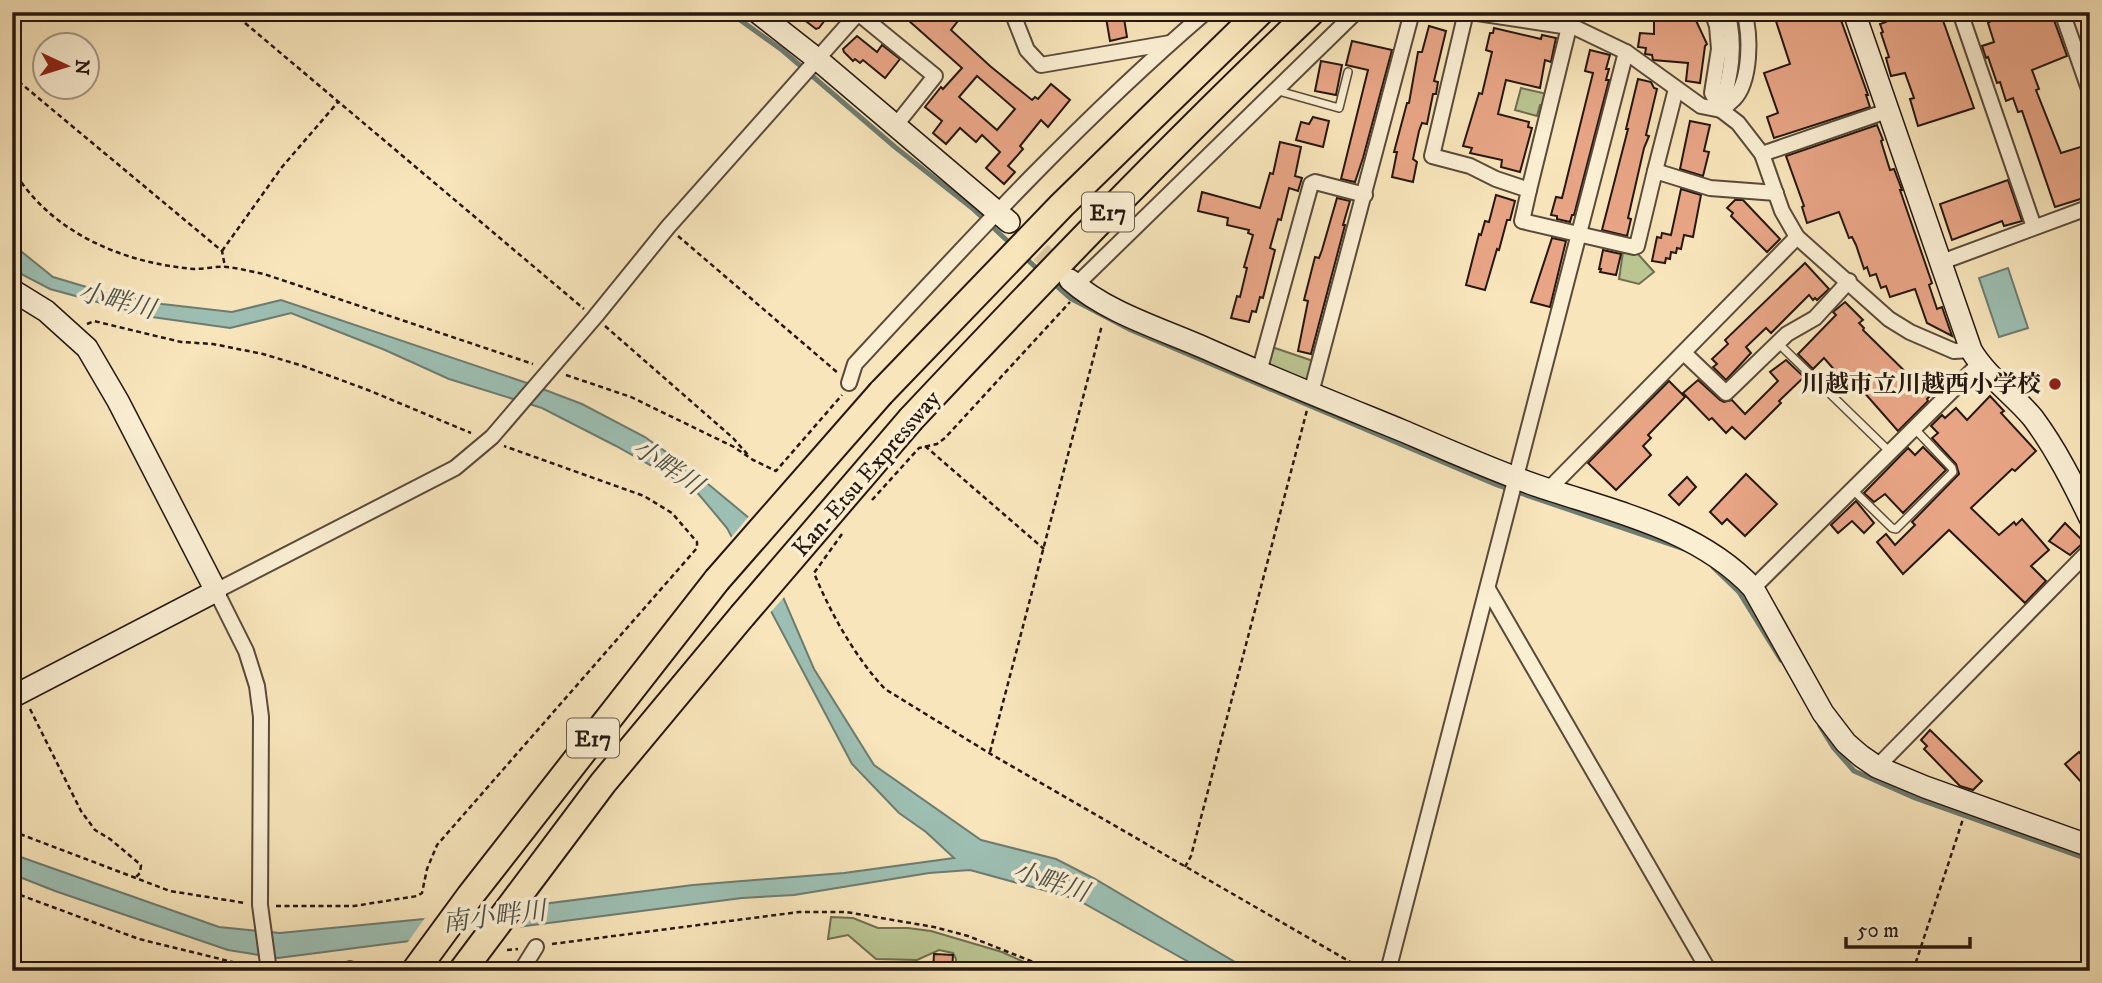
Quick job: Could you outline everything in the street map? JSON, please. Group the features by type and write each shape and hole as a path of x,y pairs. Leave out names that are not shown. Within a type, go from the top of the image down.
{"highway":[{"name":"Kan-Etsu Expressway","path":"421,963 470,896 717,580 881,393 1062,205 1260,12"},
{"name":"Kan-Etsu Expressway","path":"462,971 603,783 912,418 1034,288 1205,114 1311,12"}],"street":[{"path":"757,12 1003,216"},
{"path":"1012,12 1027,50 1041,65 1170,43"},
{"path":"849,383 855,364 1170,43 1206,12"},
{"path":"1389,12 1356,13 1076,285 1107,305 1259,372 1516,478 1678,534 1712,554 1740,575 1753,589 1833,728 1853,749 1877,767 1968,803 2090,846"},
{"path":"1311,393 1412,12"},
{"path":"1529,190 1496,179 1470,166 1432,156 1469,12 1569,27 1626,52 1701,106 1721,110 1738,122 1762,154 1782,211 1797,237 1889,319 1910,332 1975,357"},
{"path":"1712,12 1717,26 1719,49 1712,93 1721,110"},
{"path":"1721,110 1733,51 1732,30 1727,12"},
{"path":"1721,110 1736,98 1745,75 1749,48 1745,12"},
{"path":"1854,12 1939,263 1975,357 2031,416 2059,458 2090,518"},
{"path":"1960,12 2034,227"},
{"path":"2062,12 2090,92"},
{"path":"17,695 455,468 490,439 668,227 815,61 853,14 935,76 896,125"},
{"path":"1569,27 1522,221 1637,246 1676,89"},
{"path":"1388,971 1626,52"},
{"path":"1762,154 1887,111"},
{"path":"1655,171 1710,188 1776,193"},
{"path":"1259,372 1311,184 1315,182 1365,195"},
{"path":"1939,263 2090,207"},
{"path":"1548,489 1797,237"},
{"path":"1684,353 1726,393 1787,334 1815,318 1849,281"},
{"path":"12,290 46,311 87,348 112,390 246,651 257,686 261,717 261,908 269,968"},
{"path":"1753,589 1914,428 1975,357"},
{"path":"1877,767 2090,550"},
{"path":"1488,589 1709,971"},
{"path":"521,971 537,947"}],"lane":[{"path":"1275,90 1339,108 1348,72"},
{"path":"1778,342 1890,453"},
{"path":"1853,489 1896,529 1953,472 1914,428"}],"path":[{"path":"232,12 594,317 733,438 753,460"},
{"path":"12,76 222,251 225,267"},
{"path":"222,251 282,167 338,101"},
{"path":"12,168 40,206 59,222 100,245 144,260 195,269 225,267 264,274 547,371 632,397 734,447 776,471 840,400 849,383 668,227"},
{"path":"869,503 919,447 937,444 945,438 1076,285"},
{"path":"989,753 1107,305"},
{"path":"12,831 170,891 261,908 354,906 417,896 422,893 427,869 437,845 696,548 697,542 672,513 644,496 303,366 263,354 214,344 181,342 94,321 72,332"},
{"path":"1185,867 1194,843 1311,393"},
{"path":"924,445 1044,549"},
{"path":"845,532 814,573 822,594 846,636 885,689 989,753 1366,971"},
{"path":"17,695 94,830 110,839 141,866 136,877"},
{"path":"1913,971 1968,803"},
{"path":"12,892 139,939 257,968 349,970 387,964"},
{"path":"537,947 799,912 846,912 934,927 968,936 1056,971"}],"green space":[{"path":"1521,88 1547,94 1537,116 1515,110"},
{"path":"1623,252 1638,254 1654,272 1639,284 1619,279"},
{"path":"1272,347 1316,362 1311,377 1306,381 1275,370 1276,367 1266,363"},
{"path":"831,917 853,918 878,928 931,931 1002,952 1044,971 955,971 956,959 953,953 939,950 917,960 876,959 848,935 828,939"}],"water":[{"path":"12,244 53,277 110,294 162,304 232,312 281,300 524,382 582,404 645,437 690,469 749,518 814,669 874,765 981,840 1056,859 1095,879 1250,971 1205,971 1076,899 970,870 929,873 794,895 742,898 278,958 228,950 12,874 12,854 219,927 280,933 424,919 693,885 844,873 954,858 926,832 899,813 852,764 727,528 696,491 542,408 449,379 291,313 230,328 152,317 50,289 23,275 12,265"},
{"path":"2008,268 2028,328 1999,337 1979,278"}],"pier":[{"path":"750,515 786,595 768,615 729,540"},
{"path":"540,901 518,931 405,946 427,915"}],"building":[{"path":"794,12 831,12 816,29"},
{"path":"899,12 965,12 951,30 990,66 1032,100 1035,97 1038,99 1051,84 1070,100 1048,127 1041,120 1020,146 1023,149 1008,166 1015,172 1004,184 986,168 1000,152 982,135 976,142 960,128 946,144 933,133 942,121 925,107 941,87 943,89 962,68","holes":["977,76 1015,109 997,130 959,97"]},
{"path":"1105,12 1123,12 1127,37 1110,41"},
{"path":"1654,12 1692,12 1707,44 1700,83 1686,81 1688,63 1653,60 1652,55 1645,54 1646,48 1638,47 1640,33 1654,34"},
{"path":"1773,12 1838,12 1870,107 1774,138 1767,117 1778,113 1764,73 1790,64"},
{"path":"1882,12 1940,12 1974,108 1918,126 1910,99 1914,98 1905,73 1891,76 1886,58 1889,57 1881,33 1880,24 1886,22"},
{"path":"1988,12 2051,12 2067,56 2032,70 2039,89 2036,90 2061,153 2090,144 2090,196 2055,207 2022,111 2018,112 2013,98 2006,101 2000,82 1997,83 1988,57 1986,58 1982,46 1994,42 1988,23 1991,21"},
{"path":"1429,26 1446,31 1434,81 1438,82 1436,94 1433,94 1427,124 1422,123 1419,131 1413,159 1417,162 1413,182 1392,177 1397,152 1394,152 1409,103 1418,52 1422,52"},
{"path":"1494,28 1541,39 1542,35 1556,38 1551,62 1545,60 1540,88 1506,80 1498,114 1529,122 1528,127 1532,128 1520,172 1501,167 1502,160 1470,153 1472,148 1463,146 1479,93 1482,94 1492,52 1486,50"},
{"path":"857,36 877,52 882,45 900,59 885,78 863,60 860,63 855,59 853,61 844,52 843,49"},
{"path":"1352,41 1392,50 1355,182 1341,179 1368,70 1346,65"},
{"path":"1590,50 1610,55 1606,69 1609,69 1606,80 1609,80 1570,222 1551,215 1556,197 1562,198 1593,73 1585,71"},
{"path":"1321,61 1342,65 1336,95 1315,91"},
{"path":"1638,79 1651,82 1657,89 1646,135 1649,136 1628,218 1631,219 1627,236 1602,230"},
{"path":"1313,117 1329,121 1323,147 1296,140 1301,122 1309,124"},
{"path":"1690,121 1710,125 1704,151 1709,152 1703,176 1680,169"},
{"path":"1877,125 1890,170 1894,169 1902,190 1932,283 1929,285 1937,309 1942,307 1952,336 1927,323 1915,289 1890,297 1886,286 1881,288 1876,274 1870,276 1867,267 1864,269 1856,245 1852,237 1849,238 1839,212 1807,223 1802,207 1804,206 1786,156"},
{"path":"1280,142 1301,147 1295,176 1302,178 1298,191 1289,188 1281,220 1278,219 1270,248 1275,250 1263,298 1260,297 1256,312 1252,311 1249,322 1231,318 1237,296 1240,297 1247,268 1244,267 1253,235 1248,233 1249,230 1227,225 1228,218 1198,211 1202,192 1260,208 1270,173 1273,174"},
{"path":"2008,180 2022,221 2004,226 2002,221 1952,240 1940,204"},
{"path":"1681,189 1701,195 1693,237 1684,235 1681,249 1677,248 1676,253 1671,252 1670,259 1666,258 1665,263 1652,261 1657,237 1661,238 1662,233 1671,235"},
{"path":"1496,195 1515,201 1485,290 1466,285 1479,234 1481,235 1485,221 1489,222"},
{"path":"1337,198 1350,201 1311,354 1298,351 1308,301 1304,300 1315,257 1319,258 1322,250"},
{"path":"1735,200 1743,200 1780,239 1767,252 1731,216 1733,213 1727,208"},
{"path":"1552,238 1566,241 1550,307 1531,302"},
{"path":"1603,250 1621,254 1616,275 1600,272"},
{"path":"1805,263 1829,289 1817,300 1813,300 1809,295 1771,333 1766,328 1746,347 1751,353 1726,380 1713,367 1717,364 1712,359 1728,344 1725,340"},
{"path":"1845,302 1863,320 1859,323 1863,330 1930,396 1898,431 1855,382 1853,384 1838,374 1824,358 1813,369 1798,354 1836,315 1833,312"},
{"path":"1786,360 1804,377 1745,439 1732,427 1726,433 1683,393 1698,380 1720,400 1732,400 1745,414 1778,381 1770,372"},
{"path":"1669,381 1685,397 1648,435 1651,438 1643,446 1651,455 1616,490 1588,463"},
{"path":"1990,396 2004,411 2001,413 2036,451 2015,471 2012,469 1971,508 1999,535 2014,522 2016,525 2022,519 2049,550 2031,566 2046,581 2025,603 1949,530 1903,574 1877,542 1886,534 1895,545 1915,525 1912,522 1959,474 1956,464 1932,438 1938,433 1931,426 1942,415 1945,418 1956,408 1967,420"},
{"path":"1923,447 1946,470 1903,513 1885,494 1874,502 1864,493 1908,448 1915,455"},
{"path":"1746,474 1777,504 1745,536 1727,519 1722,524 1710,512"},
{"path":"1687,477 1696,487 1679,505 1669,495"},
{"path":"1856,501 1874,523 1864,533 1852,521 1838,533 1831,525"},
{"path":"2065,523 2084,542 2070,555 2049,541"},
{"path":"1930,730 1982,781 1973,790 1960,786 1924,749 1927,746 1921,740"},
{"path":"2079,752 2090,764 2090,792 2065,764"},
{"path":"934,954 953,955 952,971 933,971"}],"waterway":[{"path":"729,12 782,50 895,147 972,208 1013,246"},
{"path":"1022,255 1041,272"},
{"path":"1051,281 1070,298 1131,330 1497,485 1684,549"},
{"path":"1713,567 1739,592 1781,660"},
{"path":"1820,726 1833,747 1854,771 1915,798 2090,860"}],"tunnel":[{"path":"1018,231 1066,276"}],"place":[{"name":"川越市立川越西小学校","path":"2055,384"}],"water label":[{"name":"小畔川","path":"117,300"},
{"name":"小畔川","path":"668,466"},
{"name":"小畔川","path":"1051,881"},
{"name":"南小畔川","path":"494,916"}]}
